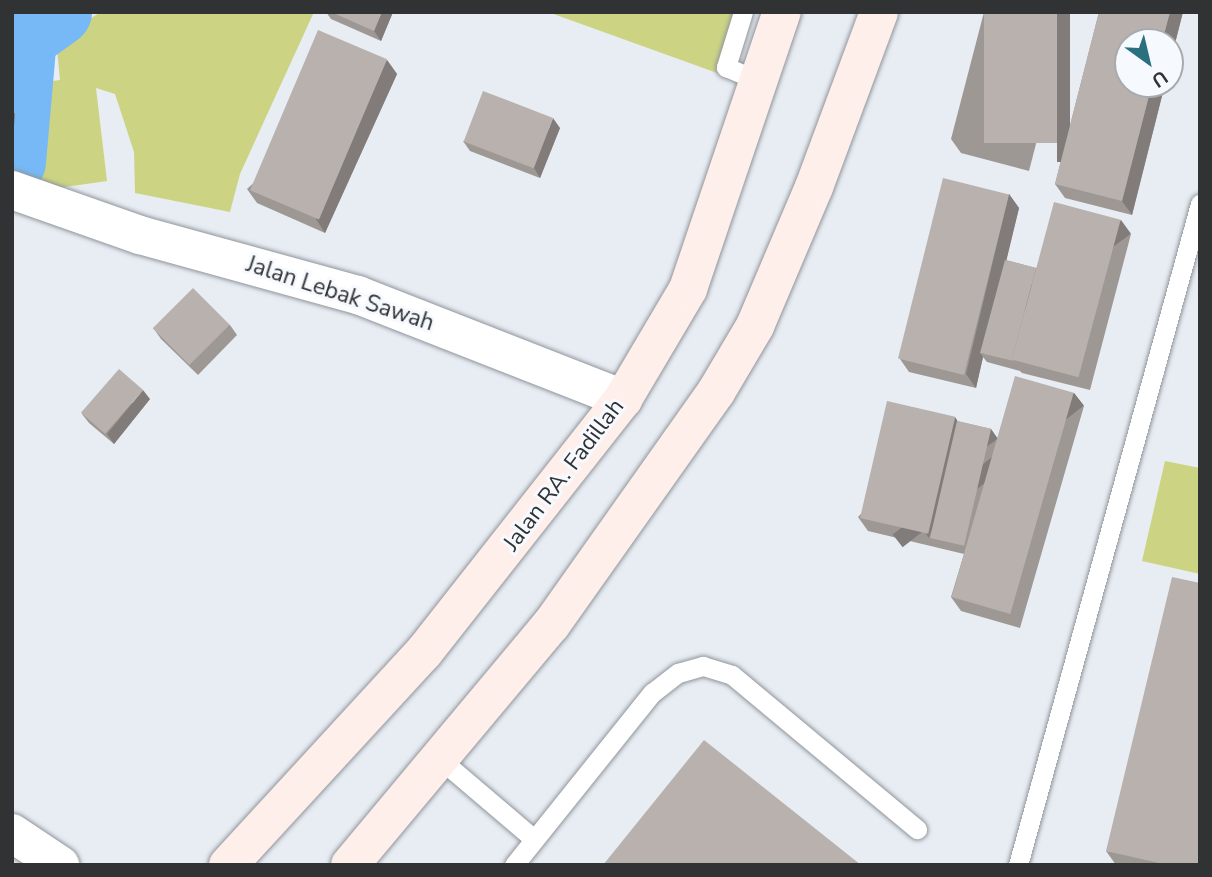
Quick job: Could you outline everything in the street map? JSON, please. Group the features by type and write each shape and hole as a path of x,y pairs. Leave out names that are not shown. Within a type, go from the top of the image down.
{"main road":[{"name":"Jalan RA. Fadillah","path":"228,865 424,652 623,399 688,289 782,12"},
{"path":"349,865 551,625 675,453 755,326 814,187 879,12"}],"street":[{"name":"Jalan Lebak Sawah","path":"23,193 140,235 358,295 623,399"},
{"path":"12,833 60,865"}],"lane":[{"path":"743,12 726,67 759,80"},
{"path":"1018,865 1197,228 1200,204"},
{"path":"514,865 652,693 678,673 703,666 732,675 918,829"},
{"path":"440,759 534,839"}],"green space":[{"path":"101,12 314,12 240,174 230,212 135,193 134,152 115,94 96,88 107,181 37,191 24,85 60,80 56,39"},
{"path":"548,12 754,12 731,78"},
{"path":"1165,461 1200,468 1200,574 1142,561"}],"building":[{"path":"331,12 382,12 374,31"},
{"path":"984,12 1057,12 1057,143 984,143"},
{"path":"1099,12 1170,12 1166,28 1114,28 1114,98 1148,98 1122,201 1055,184"},
{"path":"318,30 387,59 319,219 250,190"},
{"path":"483,91 553,118 534,168 464,141"},
{"path":"943,178 1009,194 964,375 898,358"},
{"path":"1054,202 1121,220 1078,377 1012,359"},
{"path":"1005,260 1036,268 1012,359 1014,361 980,353"},
{"path":"193,288 230,325 189,365 153,328"},
{"path":"119,369 143,390 105,434 81,413"},
{"path":"1015,376 1074,393 1010,614 952,597"},
{"path":"887,401 955,417 928,534 860,518"},
{"path":"957,421 991,429 964,546 930,538"},
{"path":"1172,577 1200,583 1200,865 1168,865 1106,851"},
{"path":"704,740 861,865 603,865"}],"waterway":[{"path":"12,162 23,37 58,12"}]}
